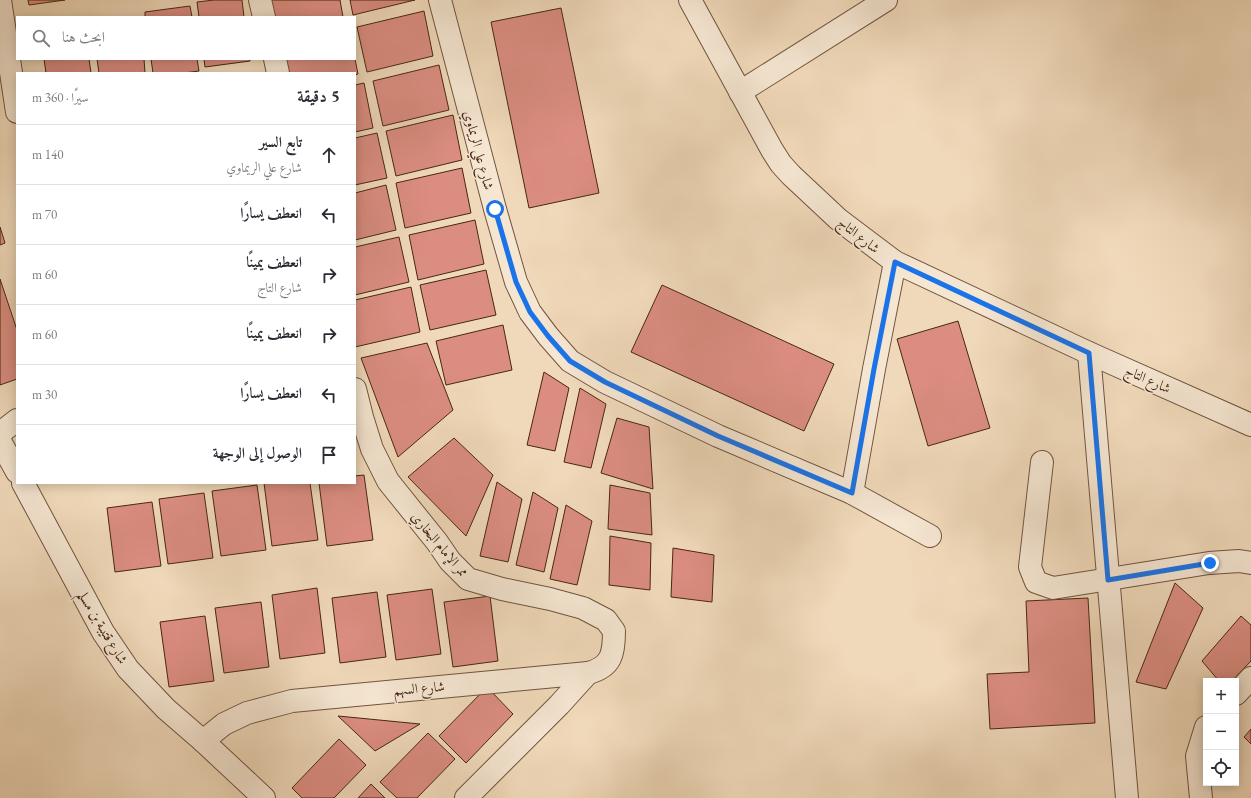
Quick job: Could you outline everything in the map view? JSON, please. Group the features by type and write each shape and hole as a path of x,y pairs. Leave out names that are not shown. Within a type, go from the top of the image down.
{"street":[{"path":"0,0 16,105"},
{"path":"260,0 264,16"},
{"name":"شارع علي الريماوي","path":"440,0 495,209 516,282 530,312 548,336 570,361 605,382 718,436 852,493 930,536"},
{"name":"شارع التاج","path":"690,0 781,164 838,219 895,262 1089,353 1251,425"},
{"path":"740,92 886,0"},
{"path":"275,60 278,72"},
{"path":"852,493 895,262"},
{"path":"1089,353 1127,798"},
{"name":"ممر الإمام البخاري","path":"356,393 372,449 388,481 437,542 450,561 468,579 502,589 550,599 583,608 606,620 614,631"},
{"path":"0,433 16,421"},
{"path":"0,441 16,470"},
{"path":"1042,462 1030,567 1036,582 1053,588 1210,563 1239,561 1251,563"},
{"name":"شارع قتيبة بن مسلم","path":"24,484 103,632 128,670 166,710 203,741 264,798"},
{"name":"شارع السهم","path":"203,741 224,724 247,713 292,701 598,671 607,665 612,653 614,631"},
{"path":"466,798 560,705 588,673"},
{"path":"1239,691 1251,678"},
{"path":"1201,798 1197,756 1203,737"}],"building":[{"path":"28,0 65,0 29,5"},
{"path":"214,0 242,0 244,16 199,16 197,2"},
{"path":"270,0 340,0 343,16 274,16"},
{"path":"350,0 415,0 353,15"},
{"path":"190,6 192,16 145,16 145,12"},
{"path":"561,8 599,193 529,208 491,22"},
{"path":"424,11 433,56 367,72 357,27"},
{"path":"44,60 89,60 91,72 46,72"},
{"path":"97,60 144,60 145,72 99,72"},
{"path":"151,60 197,60 199,71 192,72 153,72"},
{"path":"204,60 250,60 250,61 205,67"},
{"path":"285,60 355,60 358,74 356,75 356,72 288,72"},
{"path":"439,65 449,110 383,126 373,81"},
{"path":"364,83 373,128 356,132 356,85"},
{"path":"453,115 462,160 396,176 386,131"},
{"path":"377,133 387,178 356,185 356,138"},
{"path":"462,168 471,213 405,228 396,183"},
{"path":"386,185 396,230 356,240 356,193"},
{"path":"475,220 484,264 418,280 409,235"},
{"path":"0,227 5,243 0,245"},
{"path":"399,237 409,282 356,295 356,247"},
{"path":"486,270 496,315 430,330 420,285"},
{"path":"0,279 16,327 16,379 0,385"},
{"path":"662,285 834,364 804,431 631,352"},
{"path":"411,287 420,332 356,347 356,300"},
{"path":"958,321 990,428 928,446 897,339"},
{"path":"503,325 512,370 446,385 436,341"},
{"path":"427,343 453,410 398,457 361,358"},
{"path":"544,372 569,388 555,451 527,445"},
{"path":"580,388 606,404 591,468 564,462"},
{"path":"617,418 649,427 653,489 601,473"},
{"path":"454,438 493,475 466,536 408,477"},
{"path":"364,475 373,540 327,546 319,484 356,484 356,476"},
{"path":"497,482 522,499 508,562 480,556"},
{"path":"264,484 310,484 318,540 272,546"},
{"path":"257,485 266,550 221,556 212,491"},
{"path":"610,485 650,493 652,535 608,529"},
{"path":"533,492 558,508 544,572 516,565"},
{"path":"204,493 213,558 168,564 159,499"},
{"path":"152,502 161,566 115,572 107,508"},
{"path":"566,505 592,521 577,585 550,579"},
{"path":"610,536 651,543 650,590 609,585"},
{"path":"673,548 714,555 712,602 671,597"},
{"path":"1175,583 1203,608 1166,689 1136,682"},
{"path":"317,588 325,653 280,659 272,595"},
{"path":"432,589 441,654 396,660 387,595"},
{"path":"377,592 386,657 340,663 332,598"},
{"path":"490,596 498,661 453,667 444,602"},
{"path":"1088,598 1095,723 990,729 987,674 1029,672 1026,601"},
{"path":"261,602 269,667 224,673 215,608"},
{"path":"205,616 214,681 169,687 160,622"},
{"path":"1241,616 1251,625 1251,661 1235,678 1216,678 1202,661"},
{"path":"487,687 513,714 466,763 439,736"},
{"path":"338,716 420,724 375,751"},
{"path":"1251,729 1251,744 1244,737"},
{"path":"428,733 455,759 417,798 397,798 380,782"},
{"path":"339,739 366,765 334,798 302,798 292,788"},
{"path":"371,784 385,798 358,798"}],"route":[{"path":"495,209 516,282 530,312 548,336 570,361 605,382 718,436 852,493 895,262 1089,353 1108,580 1210,563"}]}
